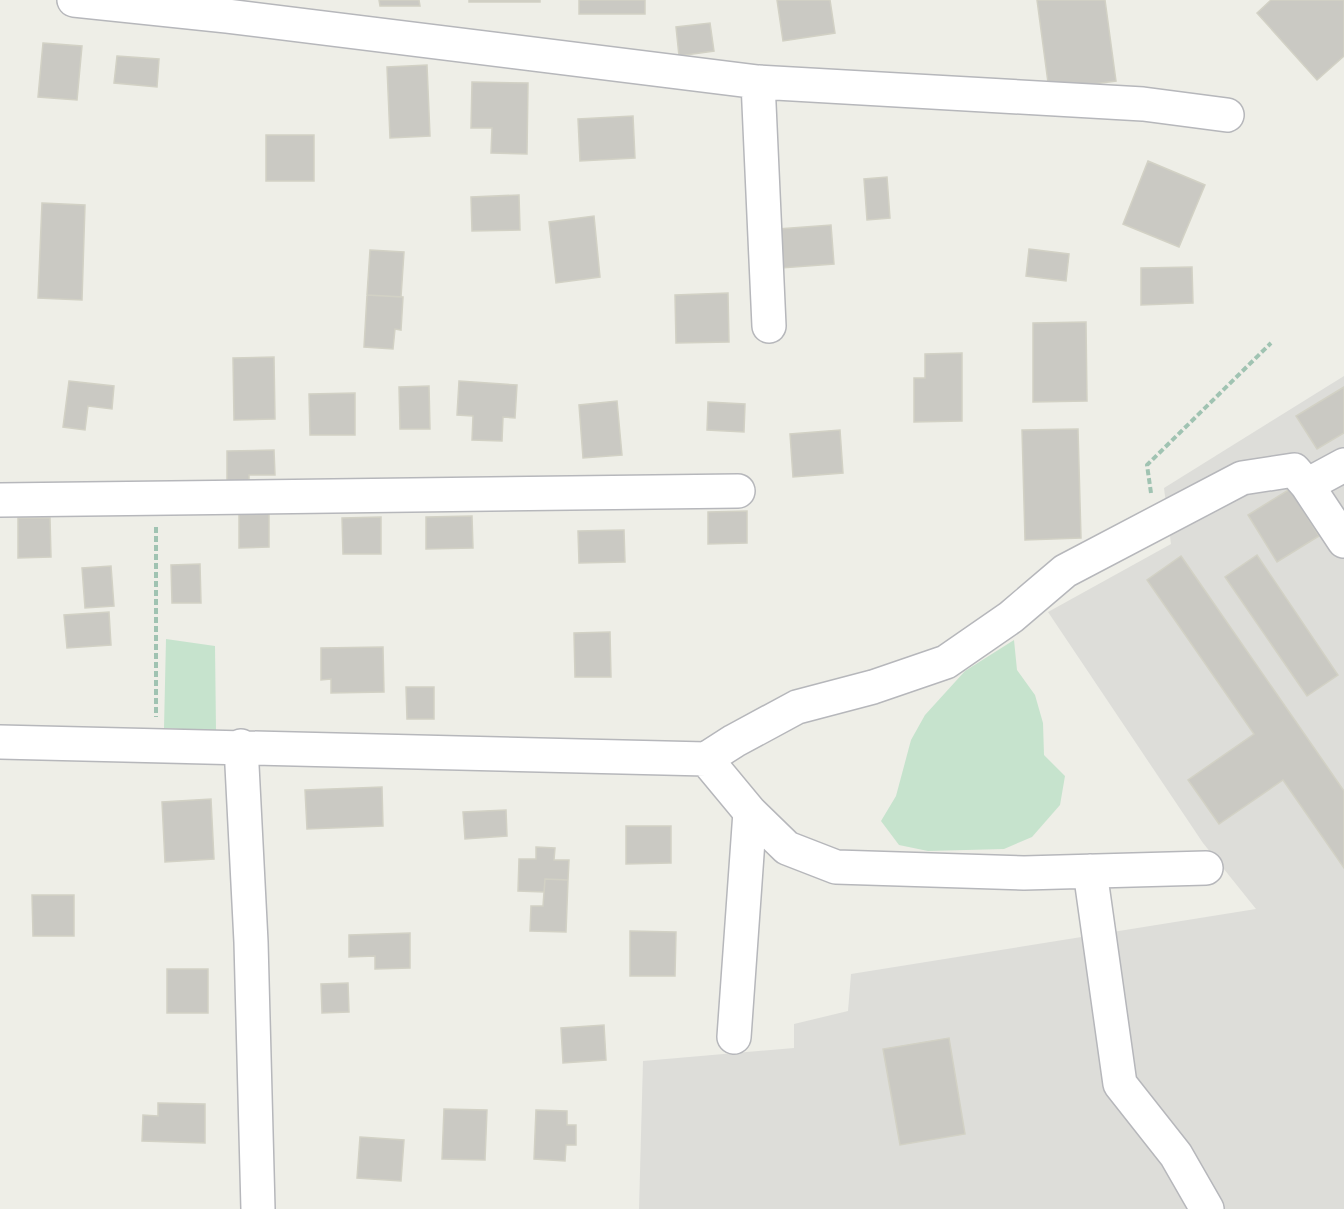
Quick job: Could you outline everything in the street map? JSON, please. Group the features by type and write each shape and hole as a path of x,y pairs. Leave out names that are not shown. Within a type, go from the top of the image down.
{"street":[{"path":"74,0 227,16 758,82 1143,104 1227,115"},
{"path":"758,82 769,326"},
{"path":"1306,485 1344,465"},
{"path":"0,742 241,746 706,759 797,707 873,687 946,662 1011,617 1065,571 1242,478 1294,470 1344,541"},
{"path":"0,500 738,491"},
{"path":"241,746 251,942 258,1209"},
{"path":"706,759 750,812 787,848 836,867 1024,873 1206,868"},
{"path":"734,1037 750,812"},
{"path":"1090,872 1120,1084 1176,1155 1208,1209"}],"path":[{"path":"1156,523 1147,465 1271,343"},
{"path":"156,499 156,745"}],"shaded area":[{"path":"1344,376 1344,1209 639,1209 643,1061 794,1048 794,1024 848,1011 851,974 1256,909 1203,843 1048,612 1171,544 1164,488"}],"green space":[{"path":"166,639 215,646 216,731 164,728"},
{"path":"1014,640 1017,670 1035,695 1043,723 1044,755 1065,776 1060,805 1032,837 1004,849 928,851 899,845 881,821 896,796 911,740 925,715 965,671"}],"building":[{"path":"379,0 419,0 420,6 380,6"},
{"path":"469,0 540,0 540,2 469,2"},
{"path":"579,0 645,0 645,14 579,14"},
{"path":"777,0 830,0 835,33 783,41"},
{"path":"1037,0 1105,0 1116,81 1049,90"},
{"path":"1271,0 1344,0 1344,56 1317,80 1257,13"},
{"path":"710,23 714,51 679,56 676,27"},
{"path":"43,43 82,46 77,100 38,97"},
{"path":"117,56 159,59 157,87 114,83"},
{"path":"427,65 430,136 390,138 387,67"},
{"path":"472,82 528,83 527,154 491,153 492,128 471,128"},
{"path":"633,116 635,158 580,161 578,119"},
{"path":"266,135 314,135 314,181 266,181"},
{"path":"1148,161 1205,185 1179,247 1123,224"},
{"path":"887,177 890,218 867,220 864,179"},
{"path":"519,195 520,230 472,231 471,197"},
{"path":"42,203 85,205 82,300 38,298"},
{"path":"594,216 600,277 556,283 549,222"},
{"path":"831,225 834,264 781,268 778,229"},
{"path":"1029,249 1069,254 1066,281 1026,276"},
{"path":"370,250 404,252 401,297 367,295"},
{"path":"1192,267 1193,303 1141,305 1141,268"},
{"path":"728,293 729,342 676,343 675,295"},
{"path":"367,295 403,297 401,330 395,329 393,349 364,347"},
{"path":"1086,322 1087,401 1033,402 1033,323"},
{"path":"962,353 962,421 914,422 914,378 925,378 925,354"},
{"path":"274,357 275,419 234,420 233,358"},
{"path":"69,381 114,386 112,409 88,406 85,430 63,427"},
{"path":"459,381 517,385 515,418 503,417 502,441 472,440 473,416 457,415"},
{"path":"429,386 430,429 400,429 399,387"},
{"path":"1344,387 1344,433 1317,449 1296,416"},
{"path":"355,393 355,435 310,435 309,394"},
{"path":"617,401 622,455 583,458 579,405"},
{"path":"708,402 745,404 744,432 707,430"},
{"path":"1078,429 1081,538 1025,540 1022,430"},
{"path":"840,430 843,473 793,477 790,434"},
{"path":"274,450 275,475 249,475 249,483 227,483 227,451"},
{"path":"1290,489 1319,536 1277,562 1248,515"},
{"path":"747,511 747,543 708,544 708,512"},
{"path":"269,513 269,547 239,548 239,514"},
{"path":"472,516 473,548 426,549 426,517"},
{"path":"381,517 381,554 343,554 342,518"},
{"path":"18,518 50,518 51,557 18,558"},
{"path":"624,530 625,562 579,563 578,531"},
{"path":"1257,555 1338,675 1307,696 1225,577"},
{"path":"1181,556 1344,791 1344,868 1283,780 1219,824 1188,780 1254,734 1147,580"},
{"path":"200,564 201,603 172,603 171,565"},
{"path":"111,566 114,606 85,608 82,568"},
{"path":"109,612 111,645 67,648 64,615"},
{"path":"610,632 611,677 575,677 574,633"},
{"path":"383,647 384,692 331,693 331,679 321,680 321,648"},
{"path":"406,687 434,687 434,719 407,719"},
{"path":"382,787 383,826 307,829 305,790"},
{"path":"211,799 214,859 165,862 162,802"},
{"path":"506,810 507,836 465,839 463,812"},
{"path":"626,826 671,826 671,863 626,864"},
{"path":"536,847 555,848 554,860 569,860 568,880 545,879 544,892 518,891 519,859 536,859"},
{"path":"545,879 568,880 566,932 530,931 531,906 543,906"},
{"path":"32,895 74,895 74,936 33,936"},
{"path":"630,931 676,932 675,976 630,976"},
{"path":"410,933 410,968 375,969 375,956 349,957 349,935"},
{"path":"167,969 208,969 208,1013 167,1013"},
{"path":"348,983 349,1012 322,1013 321,984"},
{"path":"604,1025 606,1060 563,1063 561,1028"},
{"path":"949,1038 965,1134 900,1145 883,1049"},
{"path":"158,1103 205,1104 205,1143 142,1141 143,1115 158,1116"},
{"path":"444,1109 487,1110 485,1160 442,1159"},
{"path":"536,1110 567,1111 567,1125 576,1125 576,1145 566,1145 565,1161 534,1159"},
{"path":"360,1137 404,1140 401,1181 357,1178"}]}
